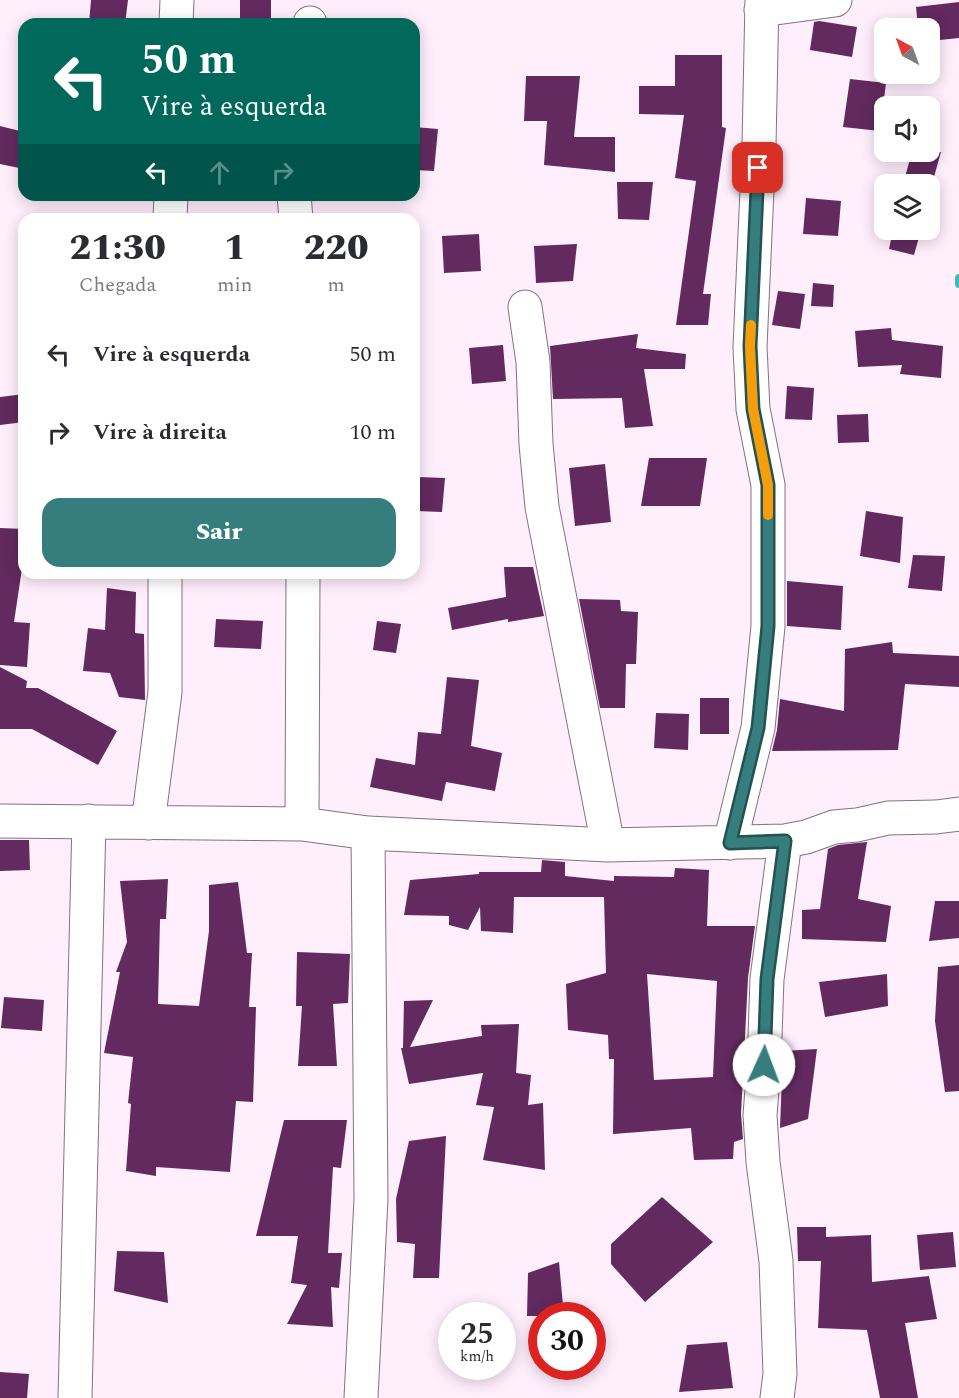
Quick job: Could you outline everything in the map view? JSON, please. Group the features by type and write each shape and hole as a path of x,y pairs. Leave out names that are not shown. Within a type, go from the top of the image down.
{"street":[{"path":"176,18 177,0"},
{"path":"730,843 758,728 768,626 768,485 753,409 750,346 759,145 762,5 835,0"},
{"path":"525,307 533,362 536,444 542,507 608,845"},
{"path":"148,823 165,692 165,579"},
{"path":"302,824 303,579"},
{"path":"0,821 302,824 368,833 608,845 785,841 806,837 834,827 857,825 888,818 959,814"},
{"path":"75,1398 89,821"},
{"path":"361,1398 371,1199 368,833"},
{"path":"777,1398 780,1374 776,1262 763,1162 760,1115 767,979 785,841"}],"building":[{"path":"91,0 128,0 126,18 90,18"},
{"path":"240,0 271,0 271,18 240,18"},
{"path":"959,2 959,38 940,40 940,18 917,18 916,7"},
{"path":"814,22 857,27 852,57 810,50"},
{"path":"675,55 722,55 722,127 726,128 703,294 711,294 708,325 676,325 696,181 675,178 684,115 639,114 639,86 675,86"},
{"path":"526,76 580,76 574,137 615,137 615,172 544,165 547,121 524,121"},
{"path":"850,79 886,84 884,96 874,96 874,130 843,127"},
{"path":"0,126 18,130 18,168 0,164"},
{"path":"420,128 438,129 434,171 420,170"},
{"path":"909,162 938,162 935,174 906,174"},
{"path":"617,182 653,182 649,220 618,219"},
{"path":"806,198 841,201 838,236 803,234"},
{"path":"479,234 481,271 444,273 442,236"},
{"path":"891,240 918,240 914,255 889,249"},
{"path":"577,244 573,281 536,283 534,246"},
{"path":"813,283 834,285 833,307 811,306"},
{"path":"778,291 805,294 800,329 772,325"},
{"path":"891,328 892,340 943,346 941,378 900,374 902,365 858,367 855,331"},
{"path":"638,334 636,348 686,354 685,369 644,369 653,426 625,428 622,398 553,399 550,346"},
{"path":"503,345 506,381 472,384 469,348"},
{"path":"787,386 814,388 812,420 785,419"},
{"path":"18,395 18,423 0,425 0,397"},
{"path":"868,414 869,442 838,443 837,415"},
{"path":"649,458 707,458 700,506 641,506"},
{"path":"605,464 611,522 575,526 569,468"},
{"path":"420,477 445,478 442,512 420,511"},
{"path":"866,511 903,517 900,563 860,556"},
{"path":"0,528 18,529 18,579 20,579 14,622 30,623 27,667 0,665"},
{"path":"913,555 945,556 942,591 908,588"},
{"path":"504,567 533,567 544,616 508,622 508,619 452,630 448,608 506,597"},
{"path":"787,581 843,586 841,630 787,626"},
{"path":"107,588 136,592 135,633 144,634 145,700 119,697 110,673 83,671 88,628 105,630"},
{"path":"579,599 620,600 621,611 638,612 636,664 626,664 625,708 600,708"},
{"path":"216,619 263,621 261,649 214,647"},
{"path":"377,621 401,624 396,653 373,650"},
{"path":"892,642 893,653 959,656 959,687 905,684 898,750 772,751 780,699 844,711 845,649"},
{"path":"0,667 27,681 26,688 38,688 117,731 98,765 32,729 0,729"},
{"path":"447,677 479,680 471,746 502,753 495,791 446,782 442,801 370,787 376,758 415,765 418,732 441,734"},
{"path":"700,698 729,698 729,734 700,734"},
{"path":"656,713 689,714 688,750 654,748"},
{"path":"0,840 29,840 30,870 0,871"},
{"path":"867,842 858,899 891,906 886,942 802,939 802,910 820,909 828,849 838,845"},
{"path":"542,860 565,862 565,876 614,881 614,876 674,877 675,868 709,870 707,926 755,926 748,978 741,1114 743,1139 734,1142 733,1159 694,1160 691,1128 613,1134 614,1059 609,1059 608,1035 568,1030 566,984 606,973 604,897 514,897 513,933 481,931 480,907 468,930 449,925 449,916 404,915 410,880 479,874 479,872 541,872","holes":["647,974 717,981 713,1077 654,1080"]},
{"path":"168,879 166,919 160,919 158,1004 199,1006 209,931 209,885 238,882 247,953 252,953 249,1007 256,1007 253,1102 236,1101 230,1172 156,1167 156,1176 126,1171 131,1104 128,1103 133,1057 104,1053 120,972 116,972 127,942 120,881"},
{"path":"935,901 959,901 959,938 929,941"},
{"path":"297,952 350,954 348,1003 333,1004 337,1066 298,1066 302,1006 296,1006"},
{"path":"959,965 959,1091 945,1092 935,1021 938,967"},
{"path":"887,974 888,1006 825,1017 819,982"},
{"path":"4,997 44,1000 42,1031 1,1028"},
{"path":"433,1000 410,1047 482,1036 481,1025 519,1024 516,1073 531,1075 528,1105 543,1103 545,1170 483,1160 494,1107 476,1105 483,1073 409,1084 401,1048 403,1048 404,1001"},
{"path":"817,1049 808,1119 780,1128 783,1051"},
{"path":"284,1120 347,1120 341,1168 333,1167 328,1253 342,1253 339,1288 331,1287 333,1327 287,1324 307,1285 291,1283 298,1236 256,1236"},
{"path":"446,1136 439,1278 413,1278 415,1244 397,1242 396,1199 409,1141"},
{"path":"662,1197 713,1242 645,1302 611,1264 611,1244"},
{"path":"797,1227 826,1227 826,1237 871,1235 872,1282 929,1276 937,1319 905,1323 918,1398 880,1398 867,1330 818,1328 821,1261 798,1261"},
{"path":"953,1232 956,1267 920,1270 917,1235"},
{"path":"117,1251 164,1252 168,1303 114,1291"},
{"path":"559,1262 563,1302 528,1302 527,1316 528,1273"},
{"path":"727,1342 733,1388 679,1392 687,1345"},
{"path":"0,1372 29,1374 27,1398 0,1398"}],"waterway":[{"path":"959,278 959,284"}],"slow traffic":[{"path":"751,325 753,409 768,485 768,515"}],"route":[{"path":"758,168 750,346 753,409 768,485 768,626 758,728 730,843 785,841 767,979 764,1065"}]}
